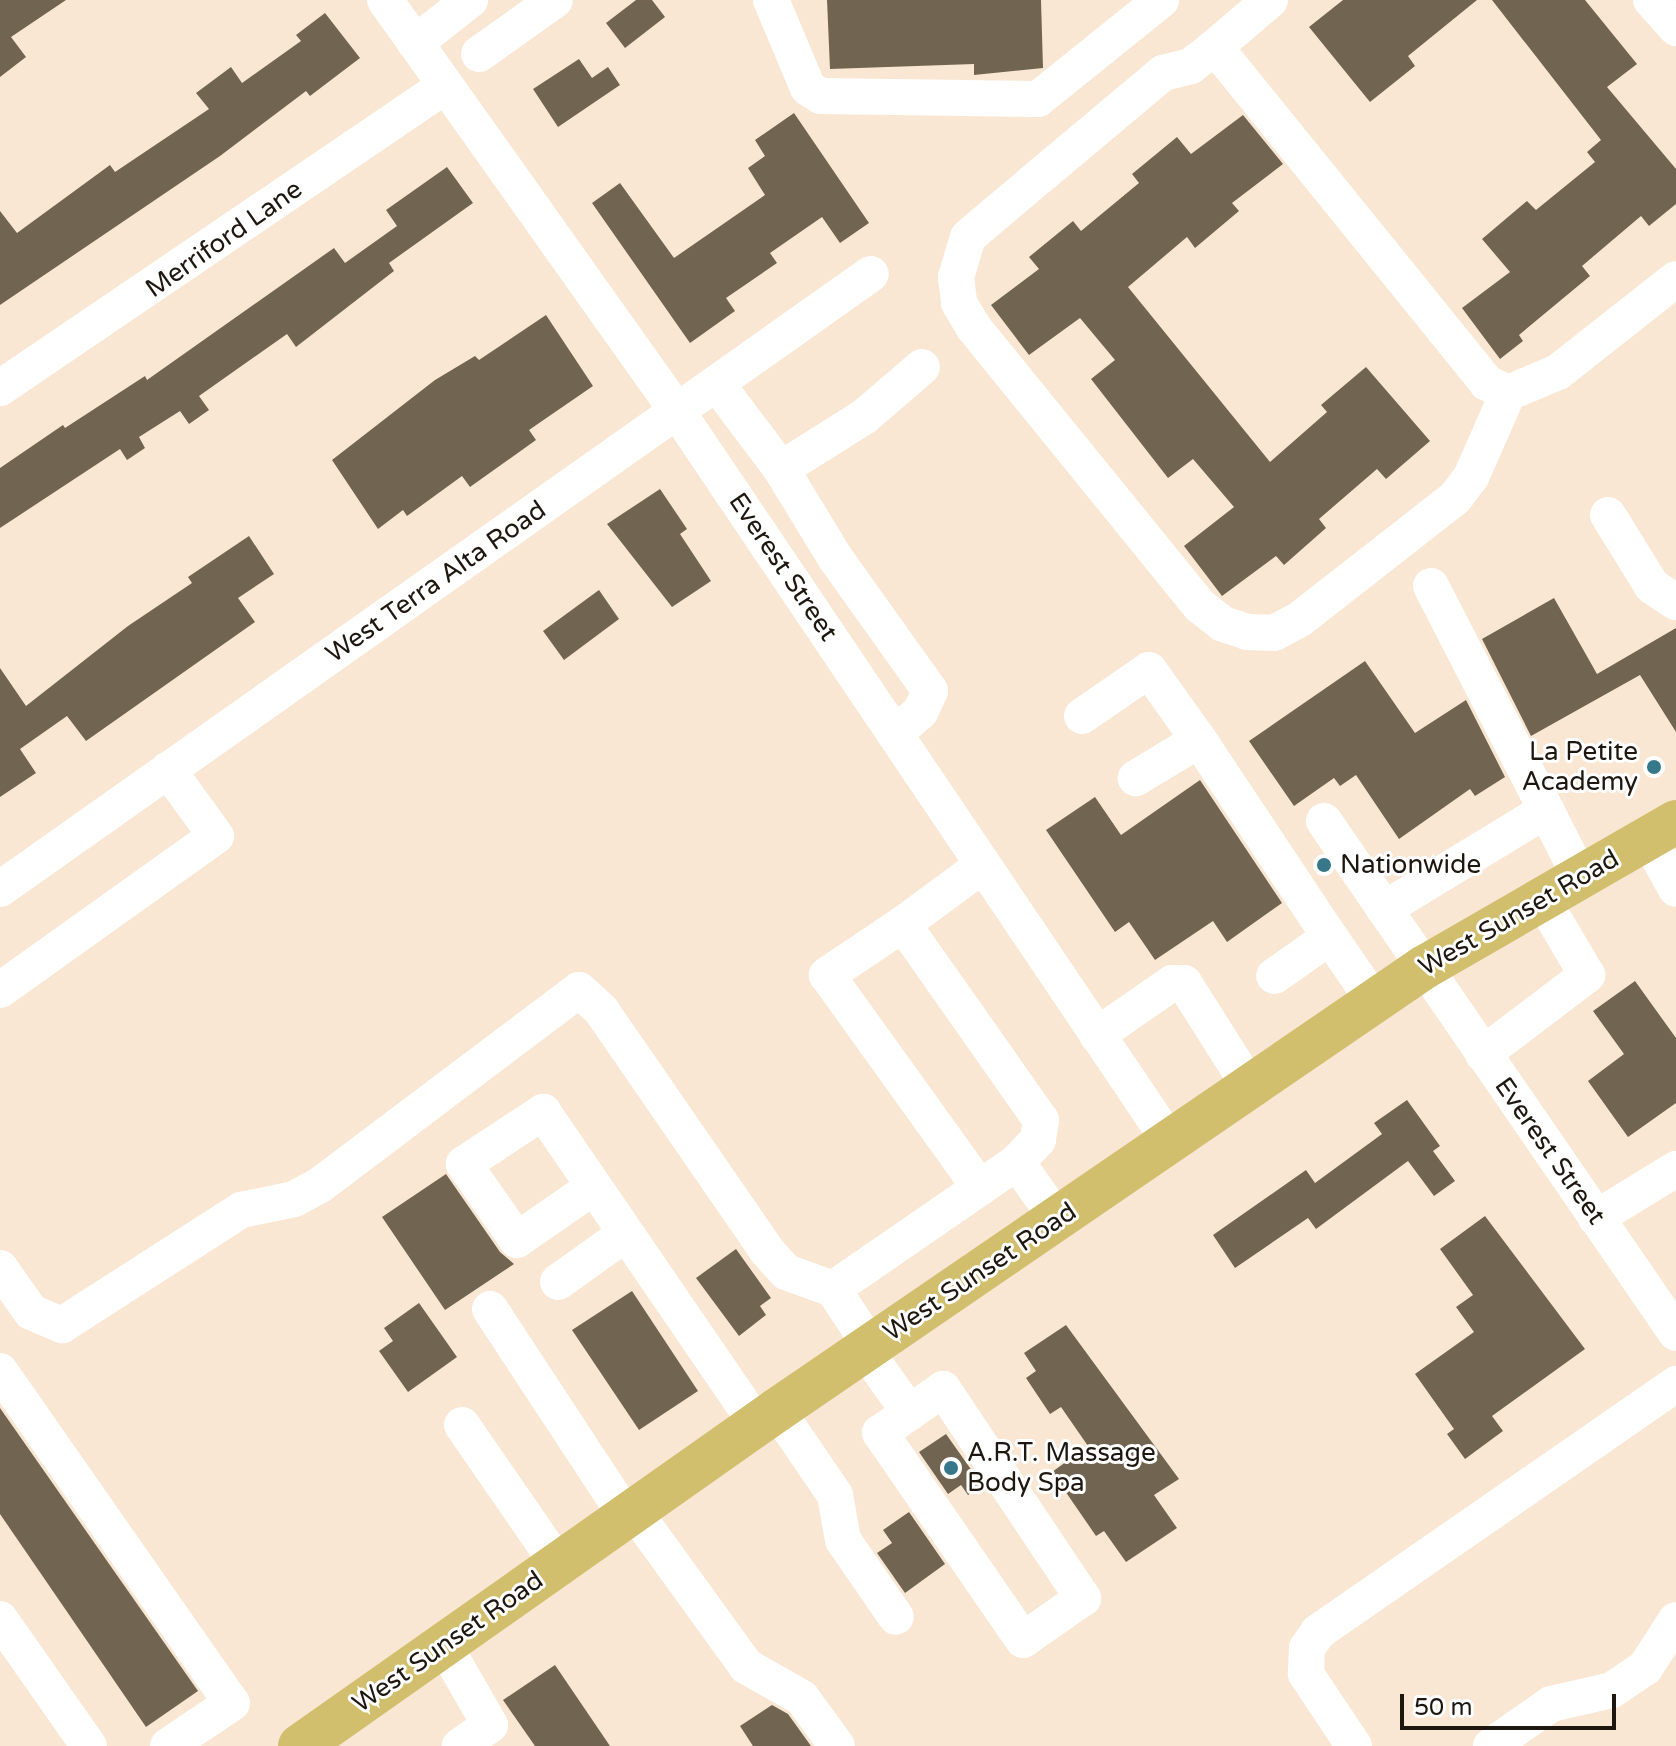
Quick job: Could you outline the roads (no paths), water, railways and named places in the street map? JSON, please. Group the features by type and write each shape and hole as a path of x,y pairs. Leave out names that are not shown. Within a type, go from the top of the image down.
{"main road":[{"name":"West Sunset Road","path":"320,1740 444,1645 630,1513 1374,1001 1423,968 1662,830"}],"street":[{"name":"Everest Street","path":"385,0 677,411 1170,1142"},
{"path":"415,43 470,0"},
{"path":"479,54 555,0"},
{"path":"771,0 808,88 821,96 1038,99 1161,0"},
{"path":"1270,0 1191,66 1163,73 968,237 956,277 959,303 974,328 1200,606 1223,624 1247,632 1274,633 1300,619 1455,498 1471,477 1508,393 1558,372 1676,279"},
{"path":"1651,0 1676,28"},
{"path":"1215,47 1487,383 1508,393"},
{"name":"Merriford Lane","path":"0,388 445,86"},
{"name":"West Terra Alta Road","path":"0,889 871,274"},
{"path":"781,469 865,416 922,367"},
{"path":"717,384 781,469 836,559 930,691 920,712 895,734"},
{"path":"1608,515 1652,586 1676,602"},
{"path":"1431,586 1580,877"},
{"path":"1082,716 1149,670 1374,1001"},
{"path":"1136,778 1199,740"},
{"path":"0,990 216,836 168,770"},
{"path":"1384,909 1546,810"},
{"name":"Everest Street","path":"1324,821 1596,1218 1663,1288 1676,1333"},
{"path":"1662,830 1676,889"},
{"path":"980,1188 827,975 983,865"},
{"path":"1483,1054 1587,975 1542,899"},
{"path":"833,1289 1017,1162 1038,1140 1041,1120 903,924"},
{"path":"1274,976 1330,937"},
{"path":"1097,1035 1172,983 1184,983 1250,1087"},
{"path":"0,1268 31,1312 62,1325 241,1210 294,1199 320,1185 579,990 601,1010 767,1251 786,1272 833,1289 910,1413"},
{"path":"1017,1162 1057,1219"},
{"path":"1596,1218 1676,1169"},
{"path":"592,1188 767,1417 835,1495 843,1540 896,1617"},
{"path":"558,1282 625,1234"},
{"path":"490,1309 630,1513 746,1666 802,1698 837,1746"},
{"path":"0,1371 232,1703 168,1746"},
{"path":"1354,1746 1306,1674 1307,1648 1318,1632 1676,1384"},
{"path":"943,1389 1083,1598 1023,1640 880,1433 910,1413 943,1389"},
{"path":"462,1425 558,1564"},
{"path":"0,1619 89,1746"},
{"path":"1491,1746 1551,1704 1612,1690 1645,1668 1676,1620"},
{"path":"444,1645 497,1736 460,1746"}],"place":[{"name":"La Petite Academy","path":"1654,767"},
{"name":"Nationwide","path":"1324,865"},
{"name":"A.R.T. Massage Body Spa","path":"951,1468"}]}
